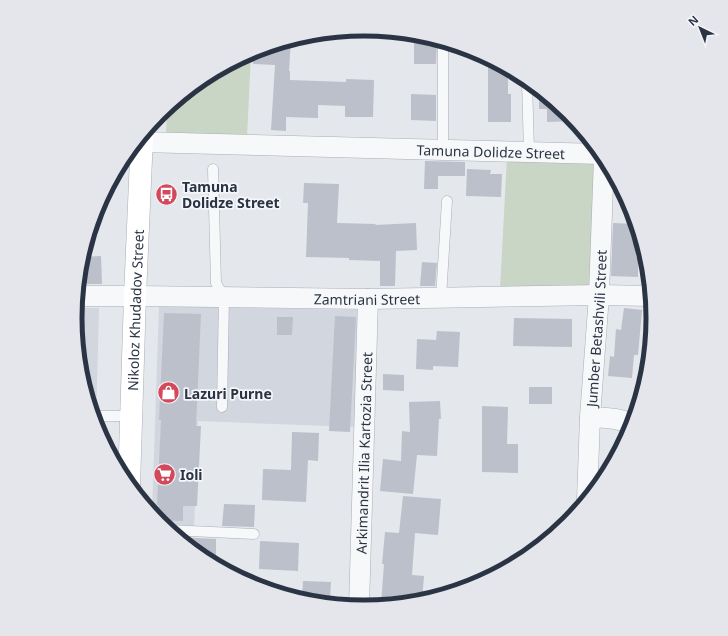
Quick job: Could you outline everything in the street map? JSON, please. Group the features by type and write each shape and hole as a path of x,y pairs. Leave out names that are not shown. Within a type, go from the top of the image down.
{"main road":[{"name":"Nikoloz Khudadov Street","path":"129,474 141,145"}],"street":[{"name":"Tamuna Dolidze Street","path":"146,139 593,154"},
{"name":"Jumber Betashvili Street","path":"587,491 590,417 599,295 604,170"},
{"name":"Zamtriani Street","path":"83,296 368,299 599,295 645,292"},
{"name":"Arkimandrit Ilia Kartozia Street","path":"359,600 368,299"},
{"path":"590,417 615,418 626,422"}],"lane":[{"path":"443,48 443,150"},
{"path":"527,88 529,152"},
{"path":"213,169 216,283 224,297 222,407"},
{"path":"441,298 447,201"},
{"path":"99,416 131,416"},
{"path":"179,530 254,534"}],"shaded area":[{"path":"159,305 360,310 356,427 198,421 194,531 178,530 152,504"},
{"path":"83,308 99,308 96,407 87,373 84,355 82,318"}],"green space":[{"path":"251,59 247,137 166,133 167,117 178,106 207,84"},
{"path":"507,157 596,160 589,287 500,289"}],"building":[{"path":"414,40 437,46 436,64 414,64"},
{"path":"291,46 290,80 346,82 346,79 374,80 373,117 345,117 345,106 318,105 318,118 286,117 286,131 271,130 275,65 253,64 253,58"},
{"path":"488,65 508,76 508,94 511,94 511,122 488,122"},
{"path":"411,94 436,95 436,121 411,120"},
{"path":"539,97 565,121 547,122 547,109 539,109"},
{"path":"425,161 465,162 465,176 438,176 438,189 424,189"},
{"path":"467,169 491,170 490,174 502,174 501,197 466,196"},
{"path":"304,183 339,184 337,223 376,224 375,225 416,223 417,250 396,251 395,286 380,286 380,261 349,260 349,258 306,257 308,203 303,203"},
{"path":"613,223 630,224 636,246 638,277 611,276"},
{"path":"101,256 102,284 84,284 89,257"},
{"path":"422,262 437,263 435,286 420,286"},
{"path":"624,308 642,310 638,355 634,355 632,378 608,376 610,356 614,357 616,329 621,330"},
{"path":"164,313 201,314 196,426 201,426 197,506 183,506 183,521 168,520 159,511 159,505 157,505 161,420 159,420"},
{"path":"335,316 356,317 350,432 329,431"},
{"path":"277,317 293,317 292,335 277,335"},
{"path":"514,318 572,319 572,347 513,346"},
{"path":"437,331 460,332 458,367 433,366 433,370 416,369 417,339 436,340"},
{"path":"383,374 404,375 404,391 383,390"},
{"path":"529,387 552,387 552,404 529,404"},
{"path":"440,401 441,419 439,419 437,456 417,455 413,494 380,491 383,459 401,461 402,431 410,432 409,402"},
{"path":"482,406 508,407 507,444 518,444 518,473 482,472"},
{"path":"292,432 319,433 318,461 308,460 306,502 262,500 263,469 291,470"},
{"path":"403,496 441,499 438,535 415,533 412,575 424,576 423,594 401,598 381,599 384,564 382,564 385,532 399,533"},
{"path":"224,504 255,505 254,527 222,526"},
{"path":"187,538 216,539 216,558"},
{"path":"260,541 299,543 298,571 259,569"},
{"path":"303,581 331,582 330,598 302,593"}],"place":[{"name":"Tamuna Dolidze Street","path":"166,194"},
{"name":"Lazuri Purne","path":"169,393"},
{"name":"Ioli","path":"164,474"}]}
